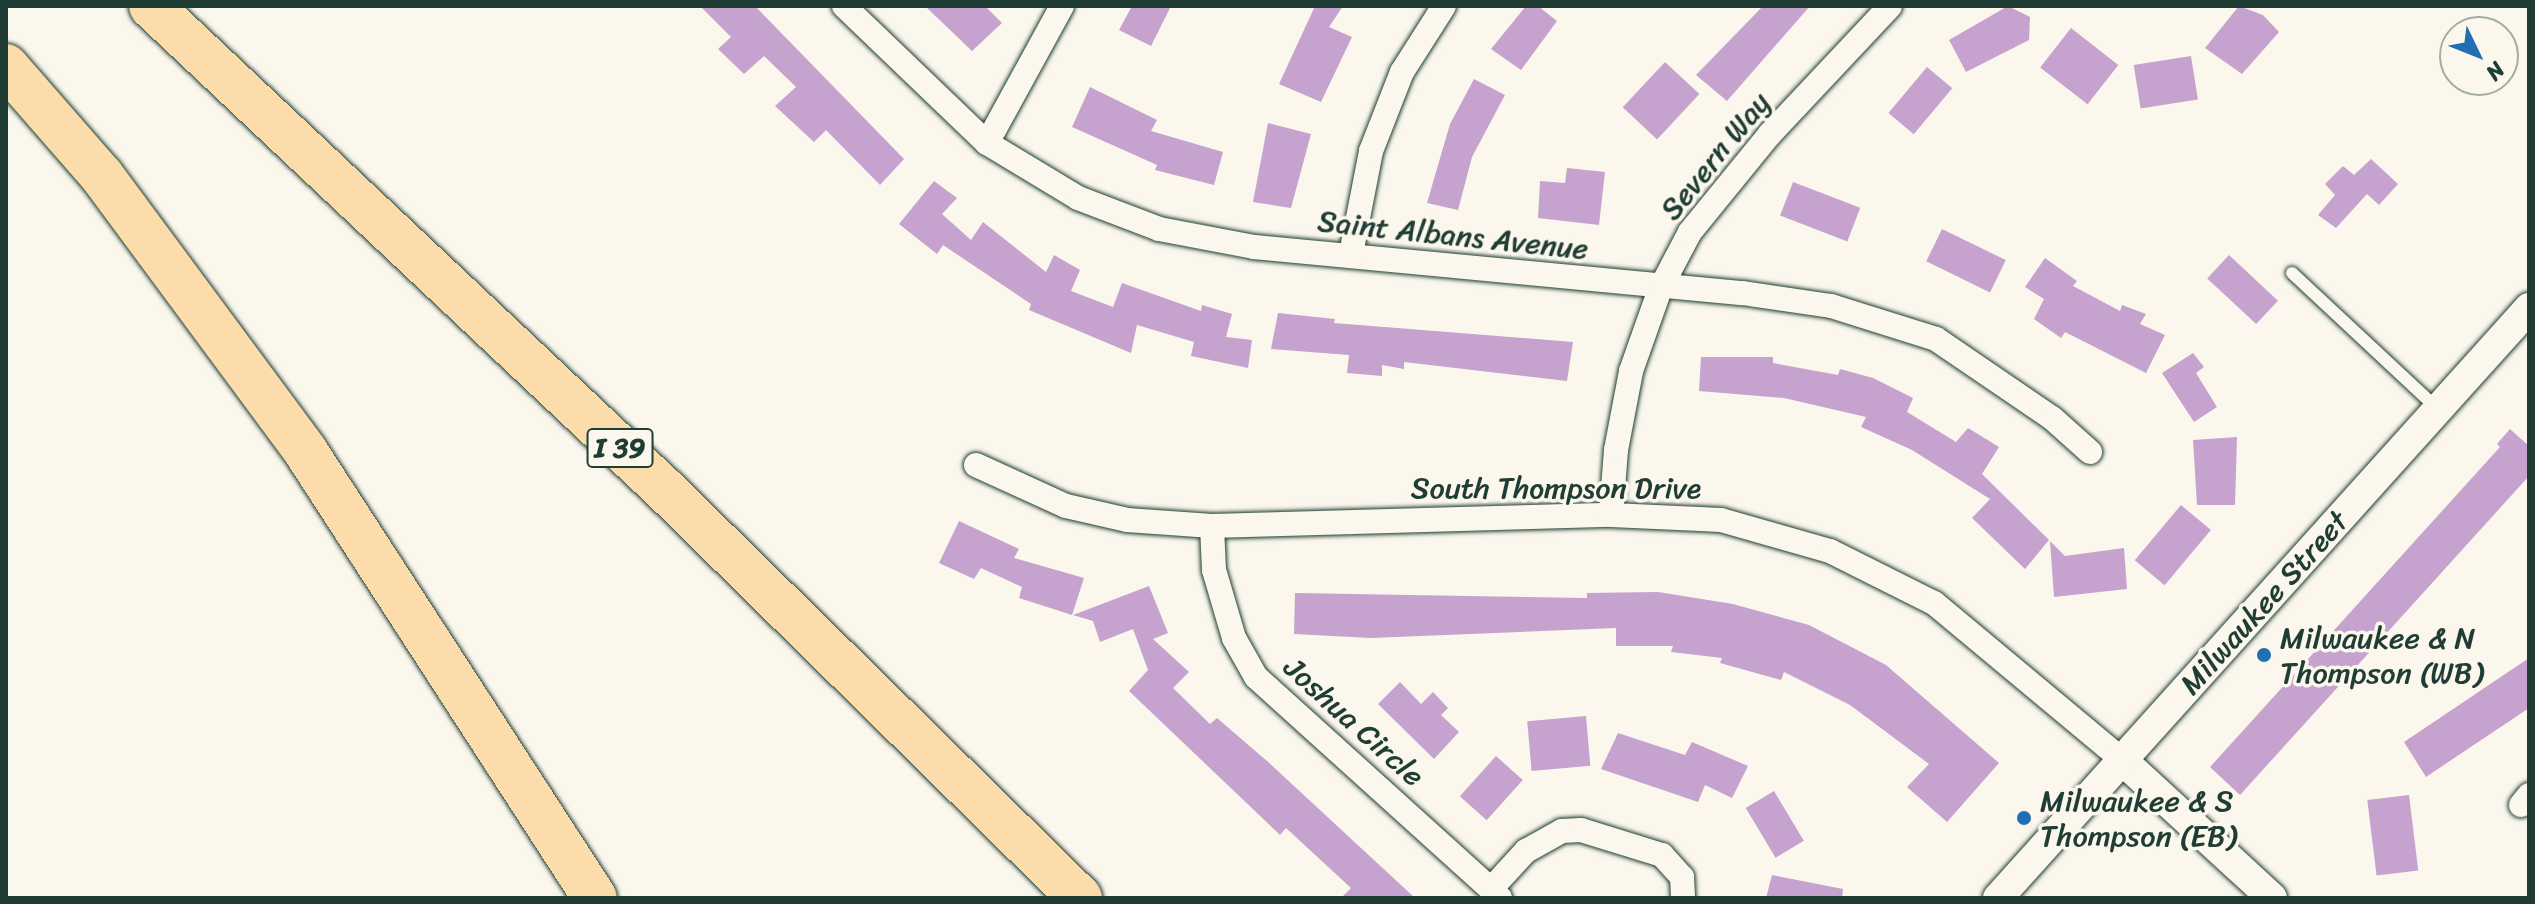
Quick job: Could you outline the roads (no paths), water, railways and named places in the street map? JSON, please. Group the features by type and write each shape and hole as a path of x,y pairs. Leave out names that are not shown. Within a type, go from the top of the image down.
{"highway":[{"name":"I 39","path":"151,6 665,490 1080,898"},
{"path":"6,66 111,188 297,439 595,898"},
{"path":"665,490 1104,898"}],"street":[{"name":"Saint Albans Avenue","path":"844,6 987,143 1078,198 1159,229 1254,247 1351,254 1660,289 1743,293 1831,306 1936,339 2052,418 2090,452"},
{"path":"987,143 1062,6"},
{"path":"1351,254 1371,151 1402,72 1444,6"},
{"name":"Severn Way","path":"1611,515 1616,450 1631,371 1660,289 1700,219 1770,134 1890,6"},
{"name":"Milwaukee Street","path":"1998,898 2529,308"},
{"name":"South Thompson Drive","path":"976,465 1066,506 1127,520 1212,526 1611,515 1721,520 1830,551 1934,603 2121,759"},
{"name":"Joshua Circle","path":"1212,526 1214,570 1234,638 1256,677 1496,894 1544,839 1581,830 1662,855 1682,877 1683,898"},
{"path":"2121,759 2272,898"}],"lane":[{"path":"2292,273 2438,409"}],"place":[{"name":"Milwaukee & N Thompson (WB)","path":"2264,655"},
{"name":"Milwaukee & S Thompson (EB)","path":"2024,818"}]}
